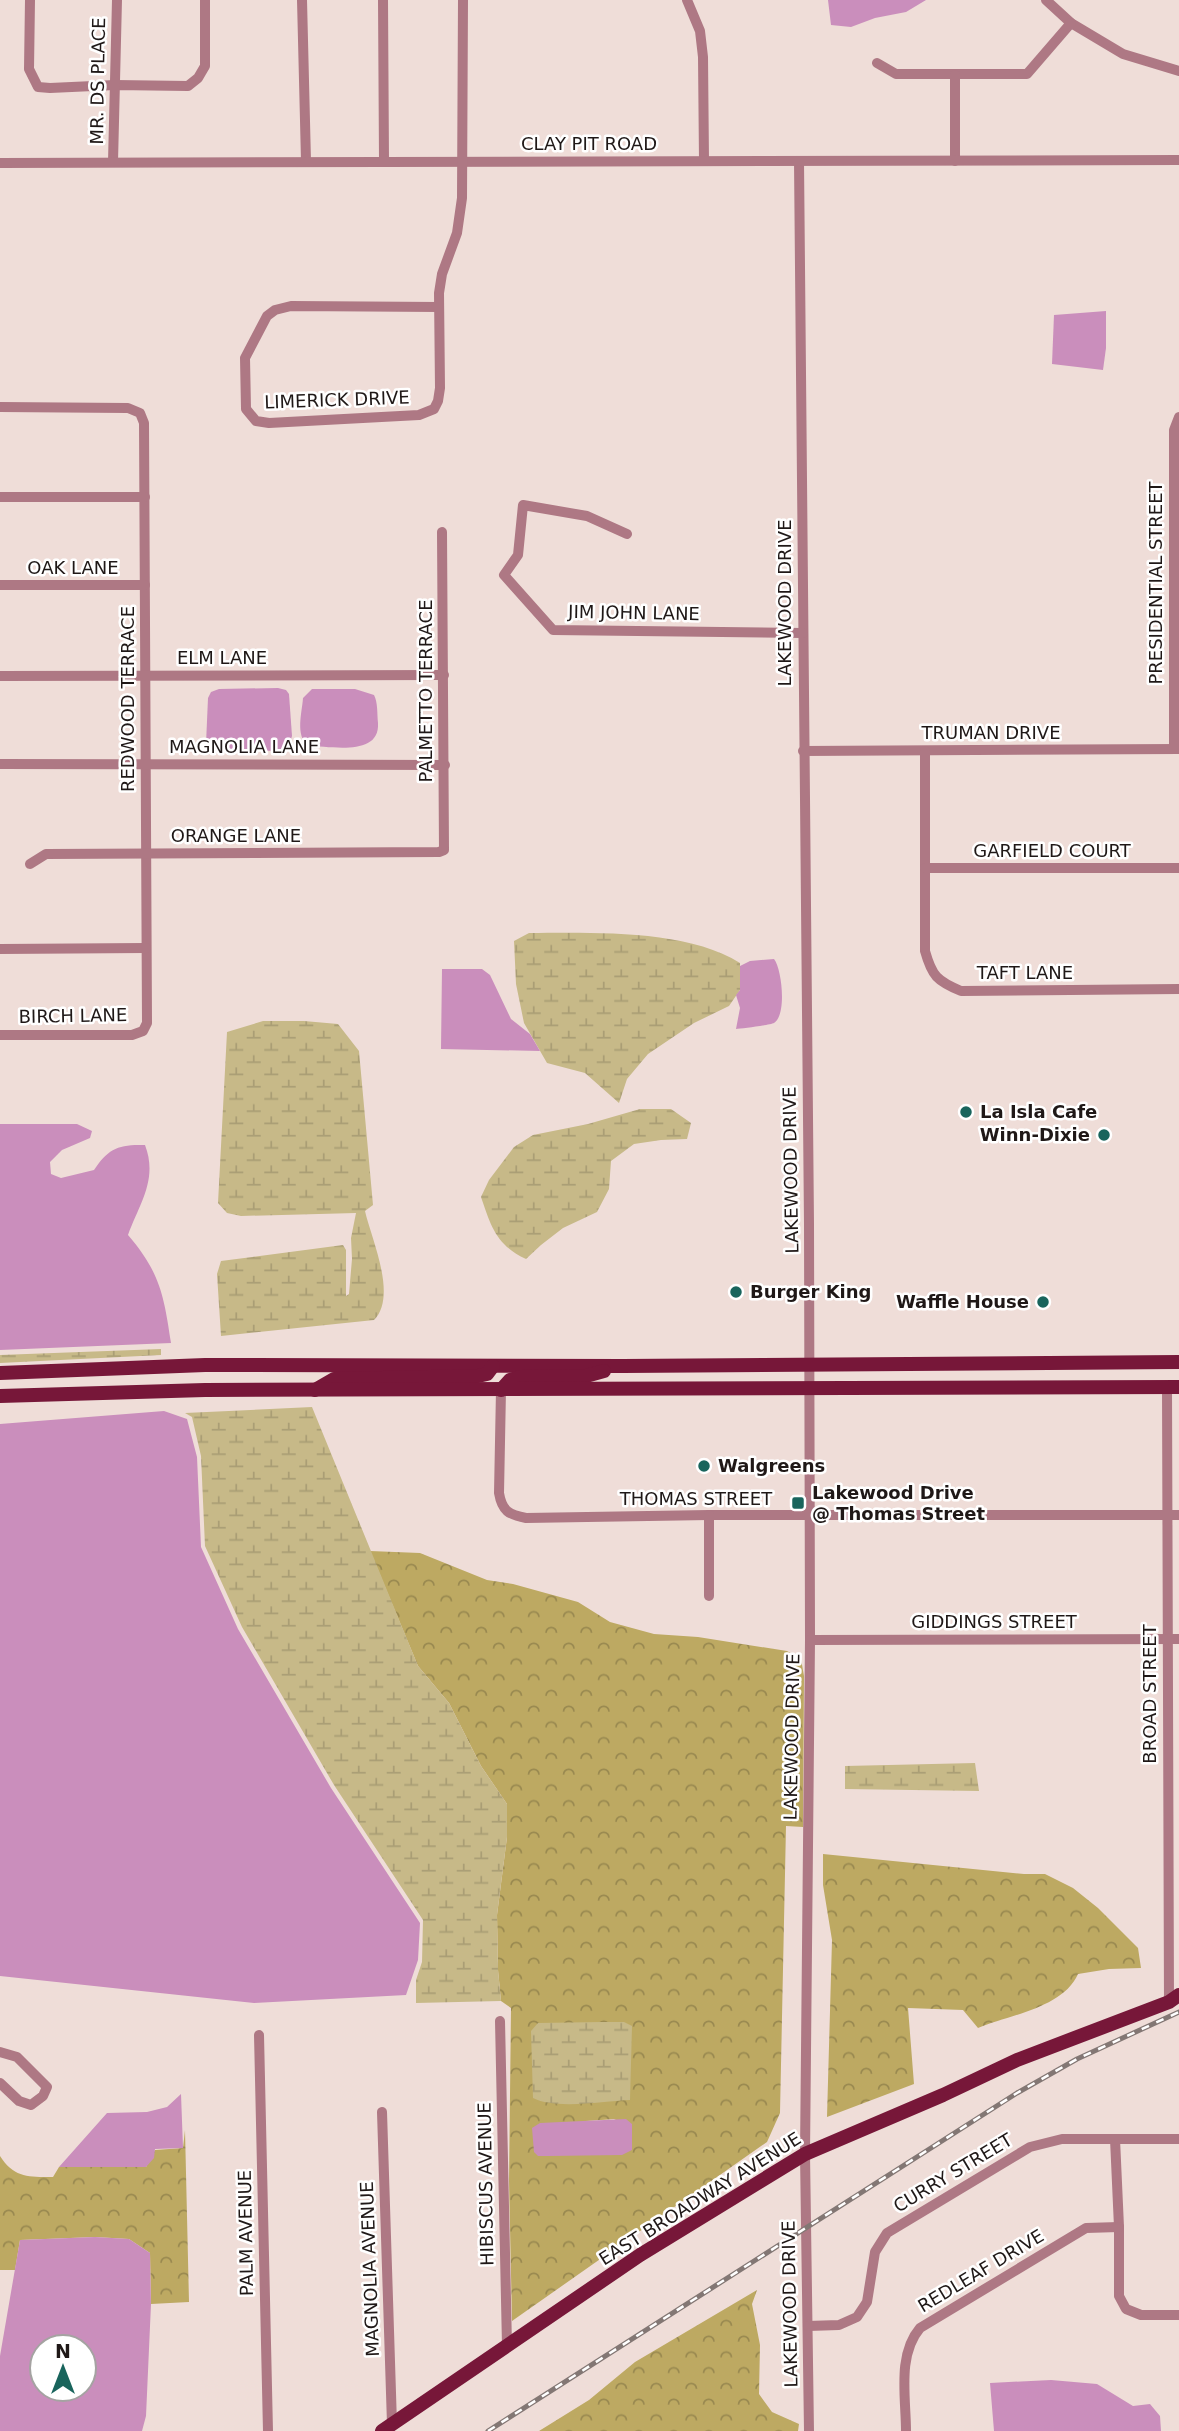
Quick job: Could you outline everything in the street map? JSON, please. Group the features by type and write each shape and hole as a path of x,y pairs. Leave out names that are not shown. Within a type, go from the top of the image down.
{"main road":[{"path":"0,1373 205,1365 623,1366 1179,1362"},
{"path":"314,1390 334,1380 478,1376 487,1374 493,1366"},
{"path":"500,1390 509,1380 520,1377 586,1376 623,1366"},
{"path":"0,1396 106,1391 1173,1387"},
{"name":"EAST BROADWAY AVENUE","path":"387,2428 640,2255 805,2154 1017,2060 1174,1998"}],"street":[{"path":"30,0 29,69 38,87 50,88 188,86 198,78 205,66 205,0"},
{"name":"MR. DS PLACE","path":"113,162 117,0"},
{"path":"302,0 306,161"},
{"path":"383,0 384,160"},
{"name":"LIMERICK DRIVE","path":"439,307 291,306 275,310 267,316 245,358 246,409 256,421 269,423 419,415 434,409 440,388 439,307 442,274 457,233 462,198 463,0"},
{"path":"687,0 699,31 703,57 704,161"},
{"path":"1046,0 1071,23 1124,54 1179,71"},
{"path":"877,63 896,74 1027,74 1071,23"},
{"path":"955,75 955,161"},
{"name":"CLAY PIT ROAD","path":"0,163 1179,160"},
{"name":"LAKEWOOD DRIVE","path":"799,161 810,1364 805,2154 810,2431"},
{"name":"REDWOOD TERRACE","path":"0,407 128,408 140,413 144,423 147,986"},
{"name":"PRESIDENTIAL STREET","path":"1177,749 1174,430 1179,417"},
{"path":"0,496 145,497"},
{"name":"JIM JOHN LANE","path":"627,534 587,516 523,505 518,555 503,575 553,630 803,633"},
{"name":"PALMETTO TERRACE","path":"442,532 444,850"},
{"name":"OAK LANE","path":"0,585 145,585"},
{"name":"ELM LANE","path":"0,676 444,675"},
{"name":"TRUMAN DRIVE","path":"803,751 1177,749"},
{"name":"TAFT LANE","path":"925,751 925,951 930,968 940,982 961,990 1179,989"},
{"name":"MAGNOLIA LANE","path":"0,764 445,765"},
{"name":"ORANGE LANE","path":"30,864 46,854 444,850"},
{"name":"GARFIELD COURT","path":"925,868 1179,868"},
{"path":"0,948 146,948"},
{"name":"BIRCH LANE","path":"0,1035 132,1035 143,1031 147,1023 147,986"},
{"name":"BROAD STREET","path":"1173,1387 1167,1515 1167,1639 1173,1763 1174,1998"},
{"name":"THOMAS STREET","path":"500,1390 501,1505 506,1512 526,1518 709,1515 1179,1515"},
{"path":"709,1515 709,1595"},
{"name":"GIDDINGS STREET","path":"810,1640 1179,1639"},
{"name":"HIBISCUS AVENUE","path":"500,2021 507,2346"},
{"name":"PALM AVENUE","path":"259,2035 268,2431"},
{"path":"0,2052 17,2057 47,2087 43,2096 31,2105 19,2101 0,2083"},
{"name":"MAGNOLIA AVENUE","path":"382,2112 387,2428"},
{"name":"CURRY STREET","path":"808,2326 839,2325 856,2317 867,2302 875,2252 887,2233 1030,2147 1062,2139 1179,2139"},
{"path":"1115,2139 1119,2296 1126,2309 1141,2315 1179,2315"},
{"name":"REDLEAF DRIVE","path":"906,2431 905,2360 911,2339 920,2328 1086,2228 1119,2227"}],"green space":[{"path":"529,933 638,935 693,944 740,963 740,990 729,1006 694,1023 648,1054 627,1079 619,1103 585,1073 547,1063 524,1023 516,984 514,941"},
{"path":"263,1021 338,1024 359,1051 373,1205 365,1211 381,1267 384,1297 381,1310 374,1320 221,1336 217,1274 221,1261 343,1245 346,1250 346,1296 349,1294 351,1238 356,1213 241,1216 227,1213 218,1203 227,1032"},
{"path":"640,1109 671,1109 691,1123 687,1139 634,1144 611,1161 609,1189 597,1212 563,1228 526,1259 501,1241 481,1197 489,1180 514,1147 533,1135 588,1124"},
{"path":"161,1349 161,1355 0,1363 0,1355"},
{"path":"312,1407 418,1666 449,1703 481,1766 507,1804 507,1837 497,1915 501,2001 416,2003 416,1980 422,1962 423,1920 334,1785 242,1627 205,1546 201,1456 192,1417 185,1413"},
{"path":"370,1551 420,1553 487,1580 513,1584 578,1602 610,1622 654,1634 698,1637 787,1651 801,1659 804,1676 803,1827 786,1826 780,2113 767,2142 512,2321 509,2181 511,2008 501,2001 497,1915 507,1837 507,1804 481,1766 449,1703 418,1666","holes":["616,2119 538,2156 586,2121"]},
{"path":"975,1763 979,1791 845,1789 845,1766"},
{"path":"823,1854 1045,1874 1073,1888 1098,1908 1138,1948 1141,1968 1078,1974 1071,1986 1048,2003 978,2028 963,2010 908,2008 914,2084 827,2117 832,1940 823,1885"},
{"path":"624,2022 632,2026 630,2100 554,2104 533,2098 531,2031 538,2023"},
{"path":"185,2130 189,2302 151,2304 150,2253 129,2239 95,2237 20,2240 15,2270 0,2270 0,2156 11,2169 23,2175 37,2177 53,2177 59,2167 146,2167 155,2150 183,2148"},
{"path":"757,2290 752,2304 760,2345 759,2394 772,2412 799,2424 798,2431 539,2431 589,2400 635,2362"}],"shaded area":[{"path":"828,0 926,0 906,12 875,18 851,27 831,25"},
{"path":"1106,311 1103,370 1052,364 1054,315"},
{"path":"278,688 289,694 292,736 288,748 282,751 212,750 206,744 208,698 211,692 219,689"},
{"path":"312,689 355,689 374,695 377,705 377,734 371,741 352,747 308,746 302,736 300,723 303,698"},
{"path":"774,959 782,992 778,1018 771,1024 736,1029 740,1008 736,995 740,990 740,966 750,961"},
{"path":"442,969 482,969 490,975 511,1019 530,1034 540,1051 441,1049"},
{"path":"0,1124 77,1124 92,1131 90,1138 62,1150 50,1162 51,1174 61,1178 94,1170 104,1157 115,1149 145,1145 150,1169 146,1191 128,1235 139,1248 159,1285 171,1343 0,1350"},
{"path":"164,1411 187,1419 197,1457 201,1547 238,1629 331,1788 420,1923 418,1960 406,1995 254,2003 0,1976 0,1424"},
{"path":"181,2094 183,2148 155,2149 154,2158 146,2167 59,2167 107,2113 147,2112 167,2107"},
{"path":"626,2119 632,2124 632,2150 622,2155 538,2156 534,2152 532,2128 540,2123"},
{"path":"95,2237 129,2239 150,2253 151,2304 146,2416 142,2431 0,2431 0,2356 20,2240"},
{"path":"1051,2380 1097,2384 1133,2406 1150,2404 1160,2416 1161,2431 994,2431 990,2383"}],"railway":[{"path":"488,2431 1017,2093 1077,2059 1179,2012"}],"place":[{"name":"La Isla Cafe","path":"966,1112"},
{"name":"Winn-Dixie","path":"1104,1135"},
{"name":"Burger King","path":"736,1292"},
{"name":"Waffle House","path":"1043,1302"},
{"name":"Walgreens","path":"704,1466"},
{"name":"Lakewood Drive @ Thomas Street","path":"798,1503"}]}
